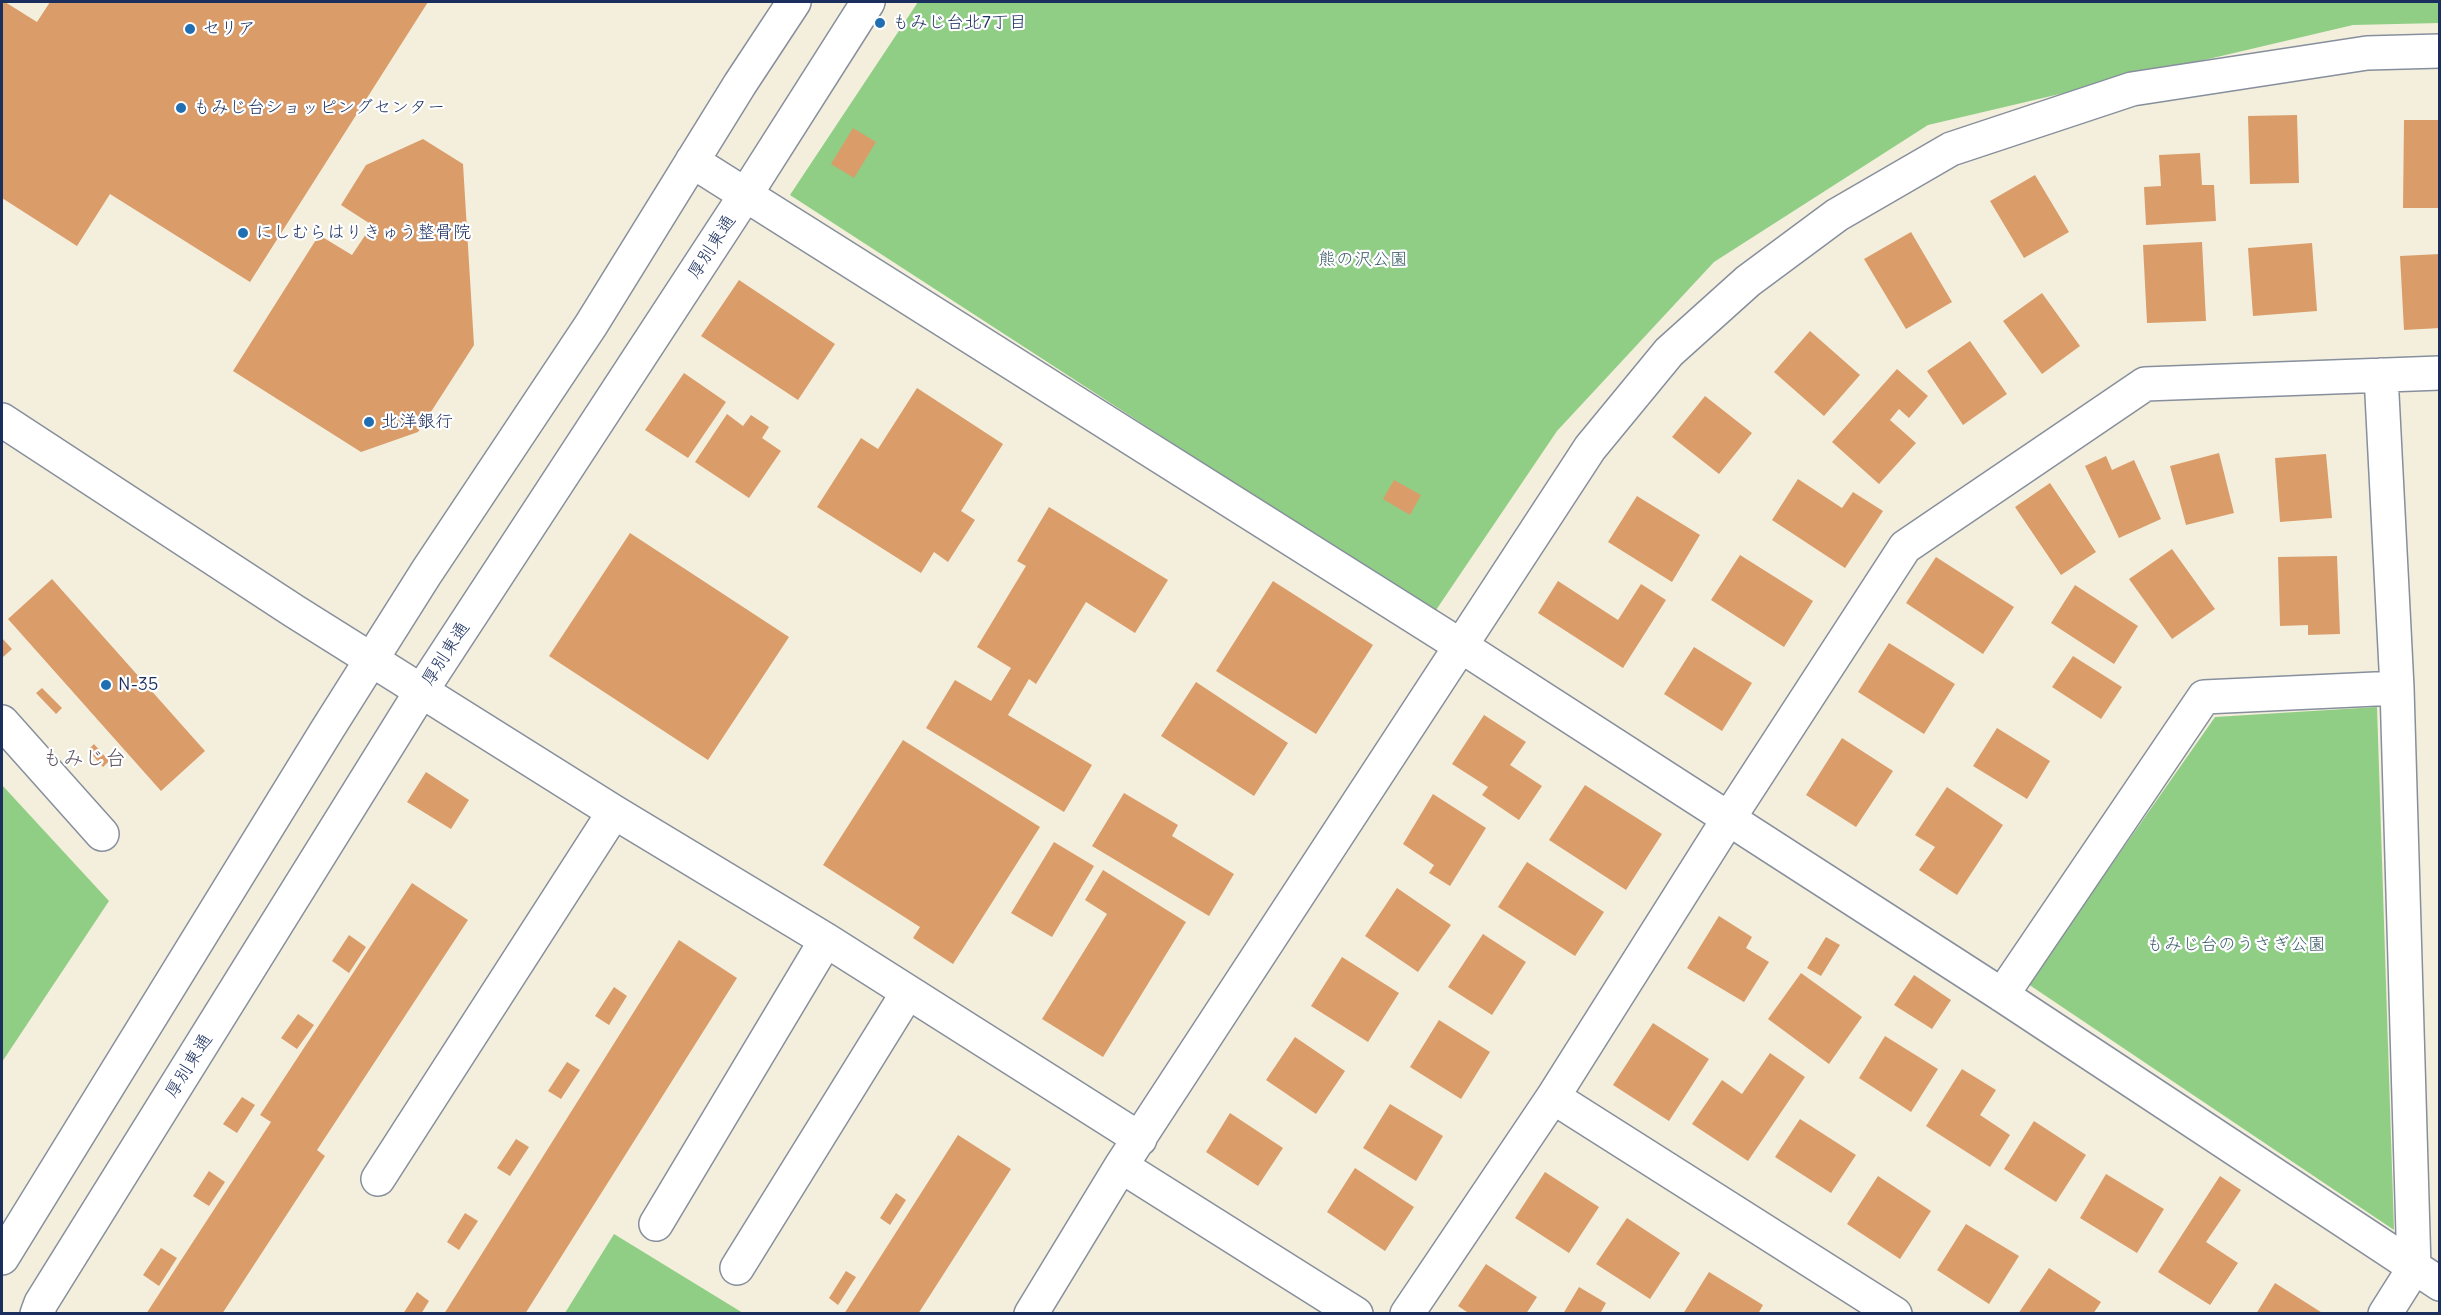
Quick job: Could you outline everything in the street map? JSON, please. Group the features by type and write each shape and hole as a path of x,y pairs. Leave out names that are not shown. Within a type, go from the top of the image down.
{"street":[{"path":"2,1258 426,573 591,324 740,84 795,2"},
{"name":"厚別東通","path":"37,1314 41,1303 422,690 746,194 868,2"},
{"path":"1031,1314 1121,1166 1590,448 1670,352 1748,281 1837,215 1952,149 2132,90 2367,53 2439,51"},
{"path":"692,161 1461,646 1729,818 2426,1276"},
{"path":"1407,1314 1553,1097 1729,818 1905,547 2145,384 2439,373"},
{"path":"2381,375 2426,1276 2385,1314"},
{"path":"6,434 422,690 614,812 826,940 1140,1139"},
{"path":"2002,996 2204,697 2397,688"},
{"path":"2,722 102,834"},
{"path":"378,1179 614,812"},
{"path":"656,1224 826,940"},
{"path":"736,1268 908,992"},
{"path":"1553,1097 1895,1314"},
{"path":"1121,1166 1356,1314"}],"green space":[{"name":"熊の沢公園","path":"918,2 2439,2 2439,23 2353,25 1928,125 1714,262 1557,431 1434,613 790,195"},
{"name":"もみじ台のうさぎ公園","path":"2377,707 2394,1230 2028,984 2215,717"},
{"path":"2,785 109,901 2,1062"},
{"path":"614,1234 743,1313 565,1313"}],"building":[{"name":"もみじ台ショッピングセンター","path":"2,2 37,22 50,2 428,2 250,282 110,194 77,246 2,198"},
{"path":"2297,115 2299,183 2250,184 2248,116"},
{"path":"2404,120 2440,120 2440,208 2403,208"},
{"path":"853,128 876,142 854,178 831,164"},
{"path":"423,139 463,164 474,345 418,432 361,452 233,371 319,235 352,255 372,225 341,205 366,165"},
{"path":"2200,153 2202,185 2214,185 2216,221 2146,225 2144,187 2161,186 2159,155"},
{"path":"2035,175 2069,232 2024,258 1990,201"},
{"path":"1911,232 1952,302 1906,329 1864,259"},
{"path":"2202,242 2206,321 2147,323 2143,245"},
{"path":"2312,243 2317,311 2253,316 2248,248"},
{"path":"2440,254 2440,328 2404,330 2400,256"},
{"path":"739,280 835,344 798,400 701,336"},
{"path":"2042,293 2080,346 2042,374 2003,321"},
{"path":"1810,331 1860,375 1824,416 1774,372"},
{"path":"1970,341 2007,394 1963,425 1927,371"},
{"path":"1897,369 1928,396 1909,418 1899,409 1890,420 1916,443 1879,484 1832,442"},
{"path":"684,373 726,402 688,458 645,430"},
{"path":"917,388 1003,444 961,511 975,520 948,562 934,552 921,573 817,507 861,438 878,449"},
{"path":"1705,396 1752,433 1719,474 1672,437"},
{"path":"727,414 743,426 751,415 769,427 762,438 781,451 749,498 695,462"},
{"path":"2219,453 2234,513 2186,525 2170,466"},
{"path":"2326,454 2332,518 2280,522 2275,458"},
{"path":"2106,456 2112,470 2134,460 2161,519 2119,538 2085,466"},
{"path":"1798,479 1842,508 1853,492 1883,511 1845,568 1772,520"},
{"path":"1394,480 1421,495 1410,515 1383,499"},
{"path":"2050,483 2096,552 2061,575 2015,507"},
{"path":"1637,496 1700,535 1672,582 1608,542"},
{"path":"1049,507 1168,580 1135,633 1086,602 1036,684 1029,679 1008,715 1092,765 1064,812 926,728 955,680 991,701 1011,668 977,647 1026,566 1017,561"},
{"path":"630,533 789,637 708,760 549,656"},
{"path":"2172,549 2215,609 2172,639 2129,579"},
{"path":"1740,555 1813,601 1784,647 1711,600"},
{"path":"2337,556 2340,634 2308,635 2308,625 2280,626 2278,557"},
{"path":"1936,557 2014,607 1983,654 1906,603"},
{"name":"N-35","path":"52,579 205,751 161,791 8,619"},
{"path":"1273,581 1373,645 1316,734 1216,671"},
{"path":"1558,581 1618,620 1641,584 1666,600 1623,668 1538,613"},
{"path":"2075,585 2138,626 2114,664 2051,623"},
{"path":"2,638 12,649 3,657 2,655"},
{"path":"1889,643 1955,684 1924,734 1858,692"},
{"path":"1694,647 1752,683 1722,731 1664,694"},
{"path":"2073,656 2122,687 2101,719 2052,687"},
{"path":"1196,682 1288,743 1254,796 1161,736"},
{"path":"42,688 62,708 56,714 36,693"},
{"path":"1484,715 1526,742 1510,765 1542,786 1519,820 1482,795 1488,787 1452,764"},
{"path":"1997,728 2050,761 2027,799 1973,766"},
{"path":"1842,738 1893,771 1856,827 1806,795"},
{"path":"903,740 1040,827 953,964 913,938 920,927 823,865"},
{"path":"94,744 109,761 103,767 88,750"},
{"path":"426,772 469,800 451,829 407,802"},
{"path":"1585,785 1662,834 1626,890 1549,840"},
{"path":"1947,787 2003,825 1957,895 1919,870 1935,847 1915,835"},
{"path":"1124,793 1178,825 1172,836 1234,874 1209,916 1092,846"},
{"path":"1433,794 1486,828 1450,886 1429,873 1434,865 1403,844"},
{"path":"1054,842 1094,866 1052,937 1011,913"},
{"path":"1527,862 1604,912 1575,956 1498,907"},
{"path":"1103,870 1186,922 1103,1057 1042,1019 1107,914 1085,900"},
{"path":"412,883 468,920 317,1150 325,1156 222,1314 146,1314 271,1122 260,1115"},
{"path":"1397,888 1451,925 1418,972 1365,936"},
{"path":"1719,916 1752,937 1746,948 1769,962 1744,1002 1687,968"},
{"path":"1483,934 1526,962 1492,1015 1448,987"},
{"path":"349,935 366,947 349,973 332,961"},
{"path":"1826,937 1840,945 1821,976 1807,968"},
{"path":"679,940 737,978 525,1314 444,1314"},
{"path":"1342,957 1399,993 1368,1042 1311,1006"},
{"path":"1801,973 1862,1017 1829,1064 1768,1019"},
{"path":"1914,975 1951,1000 1932,1029 1894,1005"},
{"path":"614,987 627,996 609,1025 595,1016"},
{"path":"298,1014 314,1025 297,1049 281,1038"},
{"path":"1439,1020 1490,1052 1461,1099 1410,1067"},
{"path":"1653,1023 1709,1059 1669,1121 1613,1085"},
{"path":"1885,1036 1938,1069 1911,1112 1859,1078"},
{"path":"1295,1037 1345,1071 1316,1114 1266,1080"},
{"path":"1770,1053 1805,1077 1748,1161 1692,1124 1722,1080 1742,1094"},
{"path":"567,1062 580,1070 561,1099 548,1091"},
{"path":"1962,1069 1996,1090 1980,1115 2010,1135 1990,1167 1926,1126"},
{"path":"242,1097 255,1105 237,1133 223,1124"},
{"path":"1390,1104 1443,1136 1416,1181 1363,1148"},
{"path":"1230,1113 1283,1148 1258,1186 1206,1152"},
{"path":"1800,1119 1856,1155 1831,1193 1775,1157"},
{"path":"2034,1121 2086,1155 2056,1202 2004,1169"},
{"path":"958,1135 1011,1169 918,1314 844,1314"},
{"path":"516,1139 529,1147 510,1176 497,1168"},
{"path":"1355,1168 1414,1207 1385,1251 1327,1212"},
{"path":"209,1171 225,1182 209,1206 193,1196"},
{"path":"1545,1172 1599,1207 1569,1253 1515,1218"},
{"path":"2106,1174 2164,1209 2137,1253 2080,1218"},
{"path":"1878,1176 1931,1211 1900,1259 1847,1224"},
{"path":"2220,1176 2241,1190 2206,1242 2238,1263 2210,1305 2158,1272"},
{"path":"896,1193 906,1200 890,1225 880,1218"},
{"path":"465,1213 478,1221 459,1250 447,1242"},
{"path":"1627,1218 1680,1253 1650,1299 1596,1264"},
{"path":"1966,1224 2019,1256 1989,1304 1937,1270"},
{"path":"161,1248 177,1258 159,1286 143,1275"},
{"path":"1486,1264 1537,1297 1526,1314 1470,1314 1458,1306"},
{"path":"2049,1268 2101,1302 2093,1314 2018,1314"},
{"path":"846,1271 856,1277 838,1305 829,1298"},
{"path":"1709,1272 1763,1305 1758,1314 1683,1314"},
{"path":"2275,1283 2324,1314 2256,1314"},
{"path":"1579,1287 1606,1303 1600,1314 1563,1314"},
{"path":"417,1292 429,1301 421,1314 403,1314"}],"place":[{"name":"もみじ台北7丁目","path":"880,23"},
{"name":"セリア","path":"190,29"},
{"name":"もみじ台ショッピングセンター","path":"181,108"},
{"name":"にしむらはりきゅう整骨院","path":"243,233"},
{"name":"北洋銀行","path":"369,422"},
{"name":"N-35","path":"106,685"}],"district":[{"name":"もみじ台","path":"84,759"}]}
